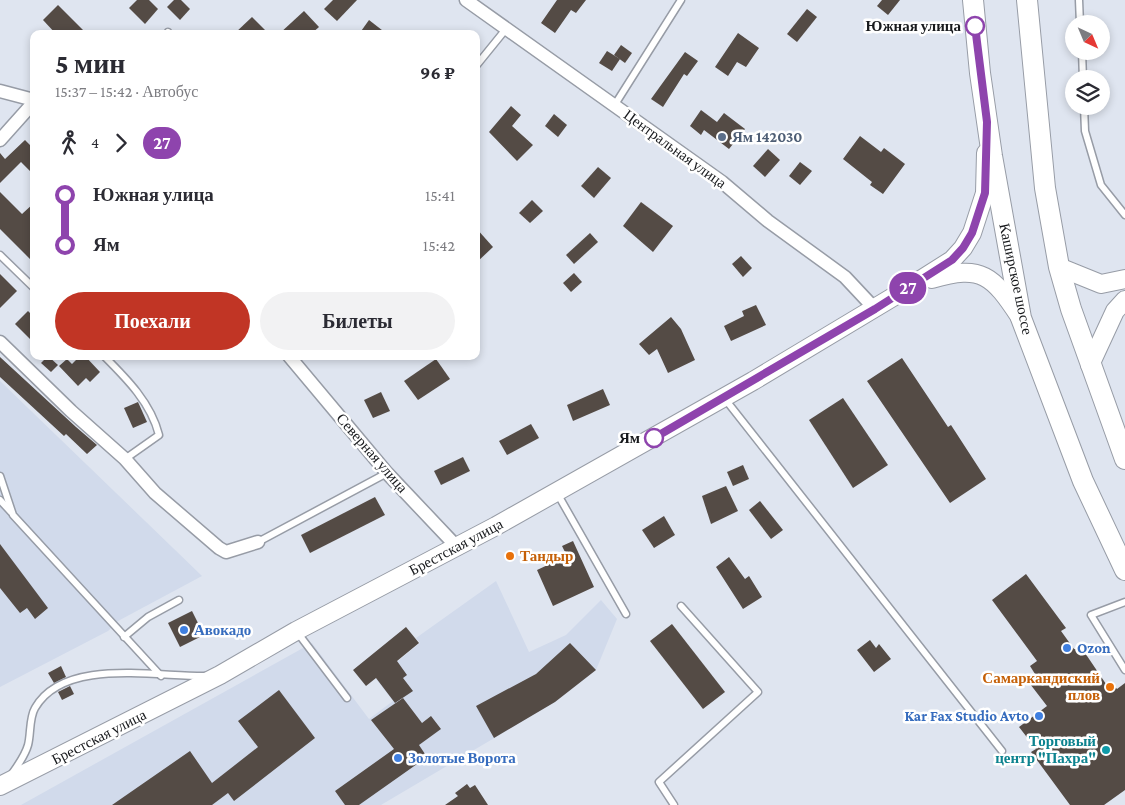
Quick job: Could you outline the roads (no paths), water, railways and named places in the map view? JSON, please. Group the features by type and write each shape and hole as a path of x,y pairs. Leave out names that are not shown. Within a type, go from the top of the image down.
{"main road":[{"name":"Каширское шоссе","path":"973,0 987,122 1021,318 1083,481 1125,570"},
{"path":"1027,0 1045,188 1059,267 1090,366 1125,459"},
{"name":"Брестская улица","path":"0,785 220,675 296,631 457,547 724,398 875,309 952,260 963,248 972,233 985,193 987,122"},
{"path":"1059,267 1101,284 1125,279"},
{"name":"Брестская улица","path":"903,291 952,273 975,274 992,280 1021,318"},
{"path":"1090,366 1115,311 1125,300"}],"street":[{"name":"Центральная улица","path":"466,0 722,182 768,221 845,277 875,309"},
{"path":"0,91 30,100"},
{"path":"0,140 30,106"},
{"path":"0,342 71,411 125,459 155,493 219,548 226,552 258,542"},
{"name":"Северная улица","path":"292,360 387,473 457,547"}],"lane":[{"path":"614,106 681,0"},
{"path":"1079,0 1080,15"},
{"path":"480,61 506,29"},
{"path":"1084,115 1085,131 1101,185 1125,214"},
{"path":"0,255 30,284"},
{"path":"108,360 122,374 142,400 155,421 159,435 125,459"},
{"path":"724,398 1002,751"},
{"path":"258,542 387,473"},
{"path":"0,476 13,515"},
{"path":"556,492 626,614"},
{"path":"0,500 160,676"},
{"path":"124,637 148,617 179,600"},
{"path":"1125,602 1092,615 1125,670"},
{"path":"674,805 658,782 758,692 681,606"},
{"path":"296,631 347,698"},
{"path":"0,785 21,761 28,746 34,710 44,694 82,675 104,672 160,676 220,675"}],"place":[{"name":"Южная улица","path":"975,26"},
{"name":"Ям 142030","path":"722,137"},
{"name":"Ям","path":"654,438"},
{"name":"Тандыр","path":"510,556"},
{"name":"Авокадо","path":"184,630"},
{"name":"Ozon","path":"1067,648"},
{"name":"Самаркандиский плов","path":"1110,687"},
{"name":"Kar Fax Studio Avto","path":"1039,716"},
{"name":"Торговый центр \"Пахра\"","path":"1106,750"},
{"name":"Золотые Ворота","path":"398,758"}]}
